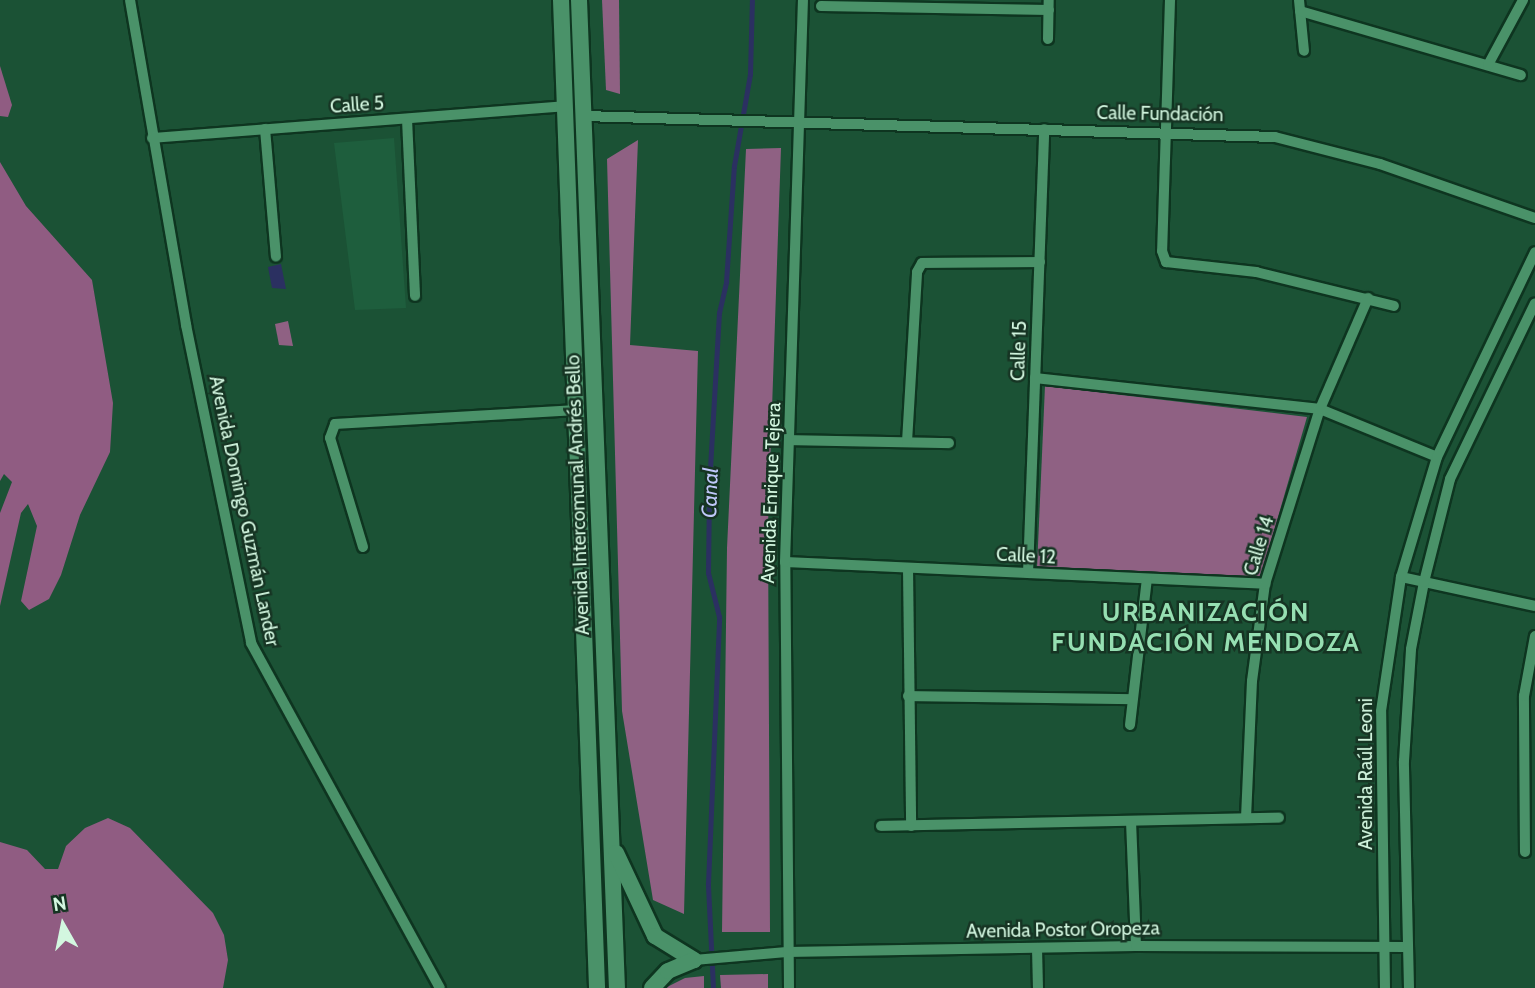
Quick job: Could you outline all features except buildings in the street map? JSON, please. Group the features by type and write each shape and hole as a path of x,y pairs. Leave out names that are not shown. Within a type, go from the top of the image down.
{"main road":[{"name":"Avenida Intercomunal Andrés Bello","path":"561,0 597,988"},
{"name":"Avenida Intercomunal Andrés Bello","path":"579,0 617,988"},
{"path":"612,840 655,936 694,960"},
{"path":"652,988 668,971 694,960"}],"street":[{"name":"Avenida Domingo Guzmán Lander","path":"130,0 152,138 251,643 440,988"},
{"name":"Avenida Enrique Tejera","path":"789,988 785,562 803,0"},
{"path":"1170,0 1168,134 1162,251 1166,262 1177,266 1256,272 1394,306"},
{"path":"1488,65 1523,0"},
{"path":"821,6 1049,5 1048,39"},
{"path":"1304,51 1299,5 1521,75"},
{"name":"Calle 5","path":"152,138 566,106"},
{"name":"Calle Fundación","path":"584,116 1275,137 1380,164 1535,218"},
{"path":"407,118 415,296"},
{"path":"265,129 276,257"},
{"name":"Calle 15","path":"1028,573 1044,129"},
{"name":"Avenida Raúl Leoni","path":"1385,988 1381,711 1401,577 1437,457 1535,252"},
{"path":"907,442 917,272 922,263 1040,262"},
{"name":"Calle 14","path":"1247,818 1252,681 1265,584 1320,409 1368,298"},
{"name":"Avenida Raúl Leoni","path":"1409,988 1404,761 1411,649 1423,582 1451,479 1535,303"},
{"path":"1035,378 1320,409 1437,457"},
{"path":"363,547 330,438 335,425 577,410"},
{"path":"789,440 949,443"},
{"name":"Calle 12","path":"785,562 1265,584"},
{"path":"908,568 911,826"},
{"path":"1401,577 1535,606"},
{"path":"1130,725 1147,579"},
{"path":"1525,852 1530,825 1529,696 1535,636"},
{"path":"908,696 1131,699"},
{"path":"881,827 1279,818"},
{"path":"1131,821 1136,946"},
{"name":"Avenida Postor Oropeza","path":"694,960 787,952 1136,946 1408,947"},
{"path":"1037,948 1038,988"}],"shaded area":[{"path":"602,0 619,0 620,94 606,90"},
{"path":"0,66 12,105 8,117 0,116"},
{"path":"394,138 406,308 355,310 334,143"},
{"path":"638,140 630,345 698,351 684,914 653,900 622,711 607,159"},
{"path":"781,148 768,525 770,932 722,932 727,548 746,149"},
{"path":"0,162 26,206 92,280 113,403 110,452 80,515 61,575 49,599 29,610 21,601 37,526 28,504 21,513 0,606 0,513 12,482 4,474 0,481"},
{"path":"288,321 293,346 279,345 275,324"},
{"path":"1045,386 1307,417 1260,579 1037,568"},
{"path":"108,818 130,828 213,913 224,935 228,960 223,988 0,988 0,842 27,850 45,869 58,869 66,846 85,828"},
{"path":"768,974 768,988 721,988 720,975"},
{"path":"704,976 704,988 665,988 685,978"}],"water":[{"path":"281,264 286,289 272,288 268,267"}],"waterway":[{"name":"Canal","path":"713,988 708,884 719,617 708,573 709,486 719,313 726,282 734,166 750,74 752,0"}],"district":[{"name":"URBANIZACIÓN FUNDACIÓN MENDOZA","path":"1206,628"}]}
